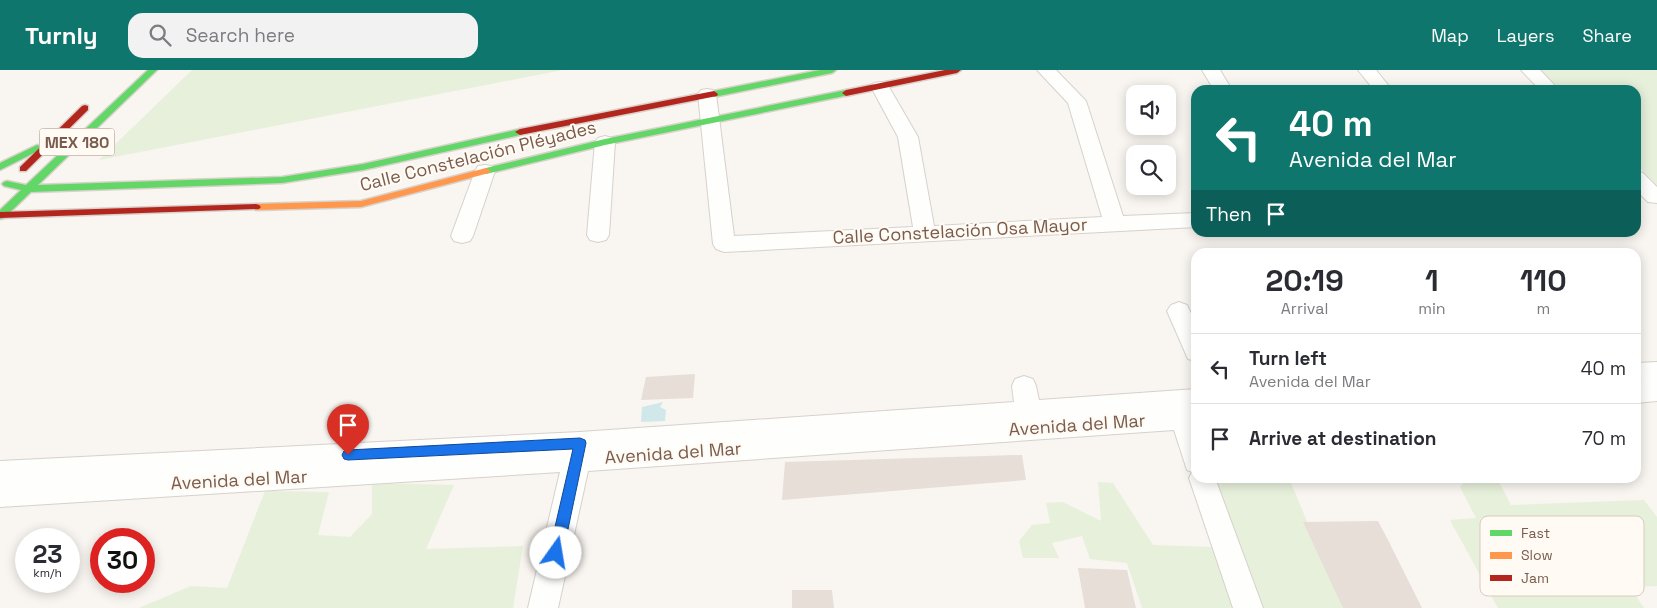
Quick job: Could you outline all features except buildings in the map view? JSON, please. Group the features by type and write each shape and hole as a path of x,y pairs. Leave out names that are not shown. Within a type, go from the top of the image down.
{"main road":[{"name":"MEX 180","path":"1,215 153,70"},
{"name":"Calle Constelación Pléyades","path":"2,181 28,189 282,180 362,172 453,146 832,70"},
{"name":"Calle Constelación Pléyades","path":"1,215 361,199 468,169 957,70"},
{"name":"MEX 180","path":"2,181 92,102"},
{"path":"2,181 53,138"},
{"path":"453,146 468,169"}],"street":[{"path":"1046,70 1077,102 1115,224"},
{"path":"1211,70 1220,85"},
{"path":"1367,70 1379,85"},
{"path":"1530,70 1545,85"},
{"path":"880,87 908,137 926,233"},
{"path":"707,94 712,121"},
{"name":"Calle Constelación Osa Mayor","path":"712,121 724,244 1191,220"},
{"path":"598,235 605,142"},
{"path":"462,236 468,169"},
{"path":"1179,311 1191,340"},
{"path":"1641,373 1657,372"},
{"path":"1024,386 1028,411"},
{"path":"1641,393 1657,391"},
{"path":"1189,409 1191,424"},
{"name":"Avenida del Mar","path":"0,472 579,452 1028,411 1189,409"},
{"name":"Avenida del Mar","path":"0,495 1189,409"},
{"path":"543,608 579,452"},
{"path":"1204,483 1248,608"}],"green space":[{"path":"192,70 563,70 99,160"},
{"path":"1541,70 1657,70 1657,185 1641,169 1641,85 1556,85"},
{"path":"1098,482 1113,483 1153,545 1211,547 1236,608 1142,608 1127,563 1090,559 1082,536 1052,543 1059,558 1023,558 1019,541 1032,525 1050,523 1046,503 1063,502 1101,521"},
{"path":"372,483 454,485 426,549 523,546 513,608 139,608 191,586 227,588 265,491 329,492 318,535 350,537 372,514"},
{"path":"1205,483 1291,483 1343,608 1249,608"},
{"path":"1464,483 1500,483 1511,505 1644,500 1657,517 1657,586 1644,586 1644,516 1480,516 1480,575 1450,520 1476,518 1460,487"},
{"path":"1491,596 1636,596 1644,608 1498,608"}],"water":[{"path":"663,402 660,407 666,410 665,421 641,422 642,407"}],"traffic: fast":[{"path":"0,216 153,70"},
{"path":"714,94 832,70"},
{"path":"486,171 605,142 846,93"},
{"path":"7,184 28,189 282,180 363,167 520,132"},
{"path":"0,167 37,148"}],"traffic: slow":[{"path":"256,207 361,204 486,171"}],"traffic: jam":[{"path":"846,93 957,70"},
{"path":"520,132 714,94"},
{"path":"23,169 85,108"},
{"path":"0,215 256,207"}],"route":[{"path":"348,455 580,443 556,553"}]}
